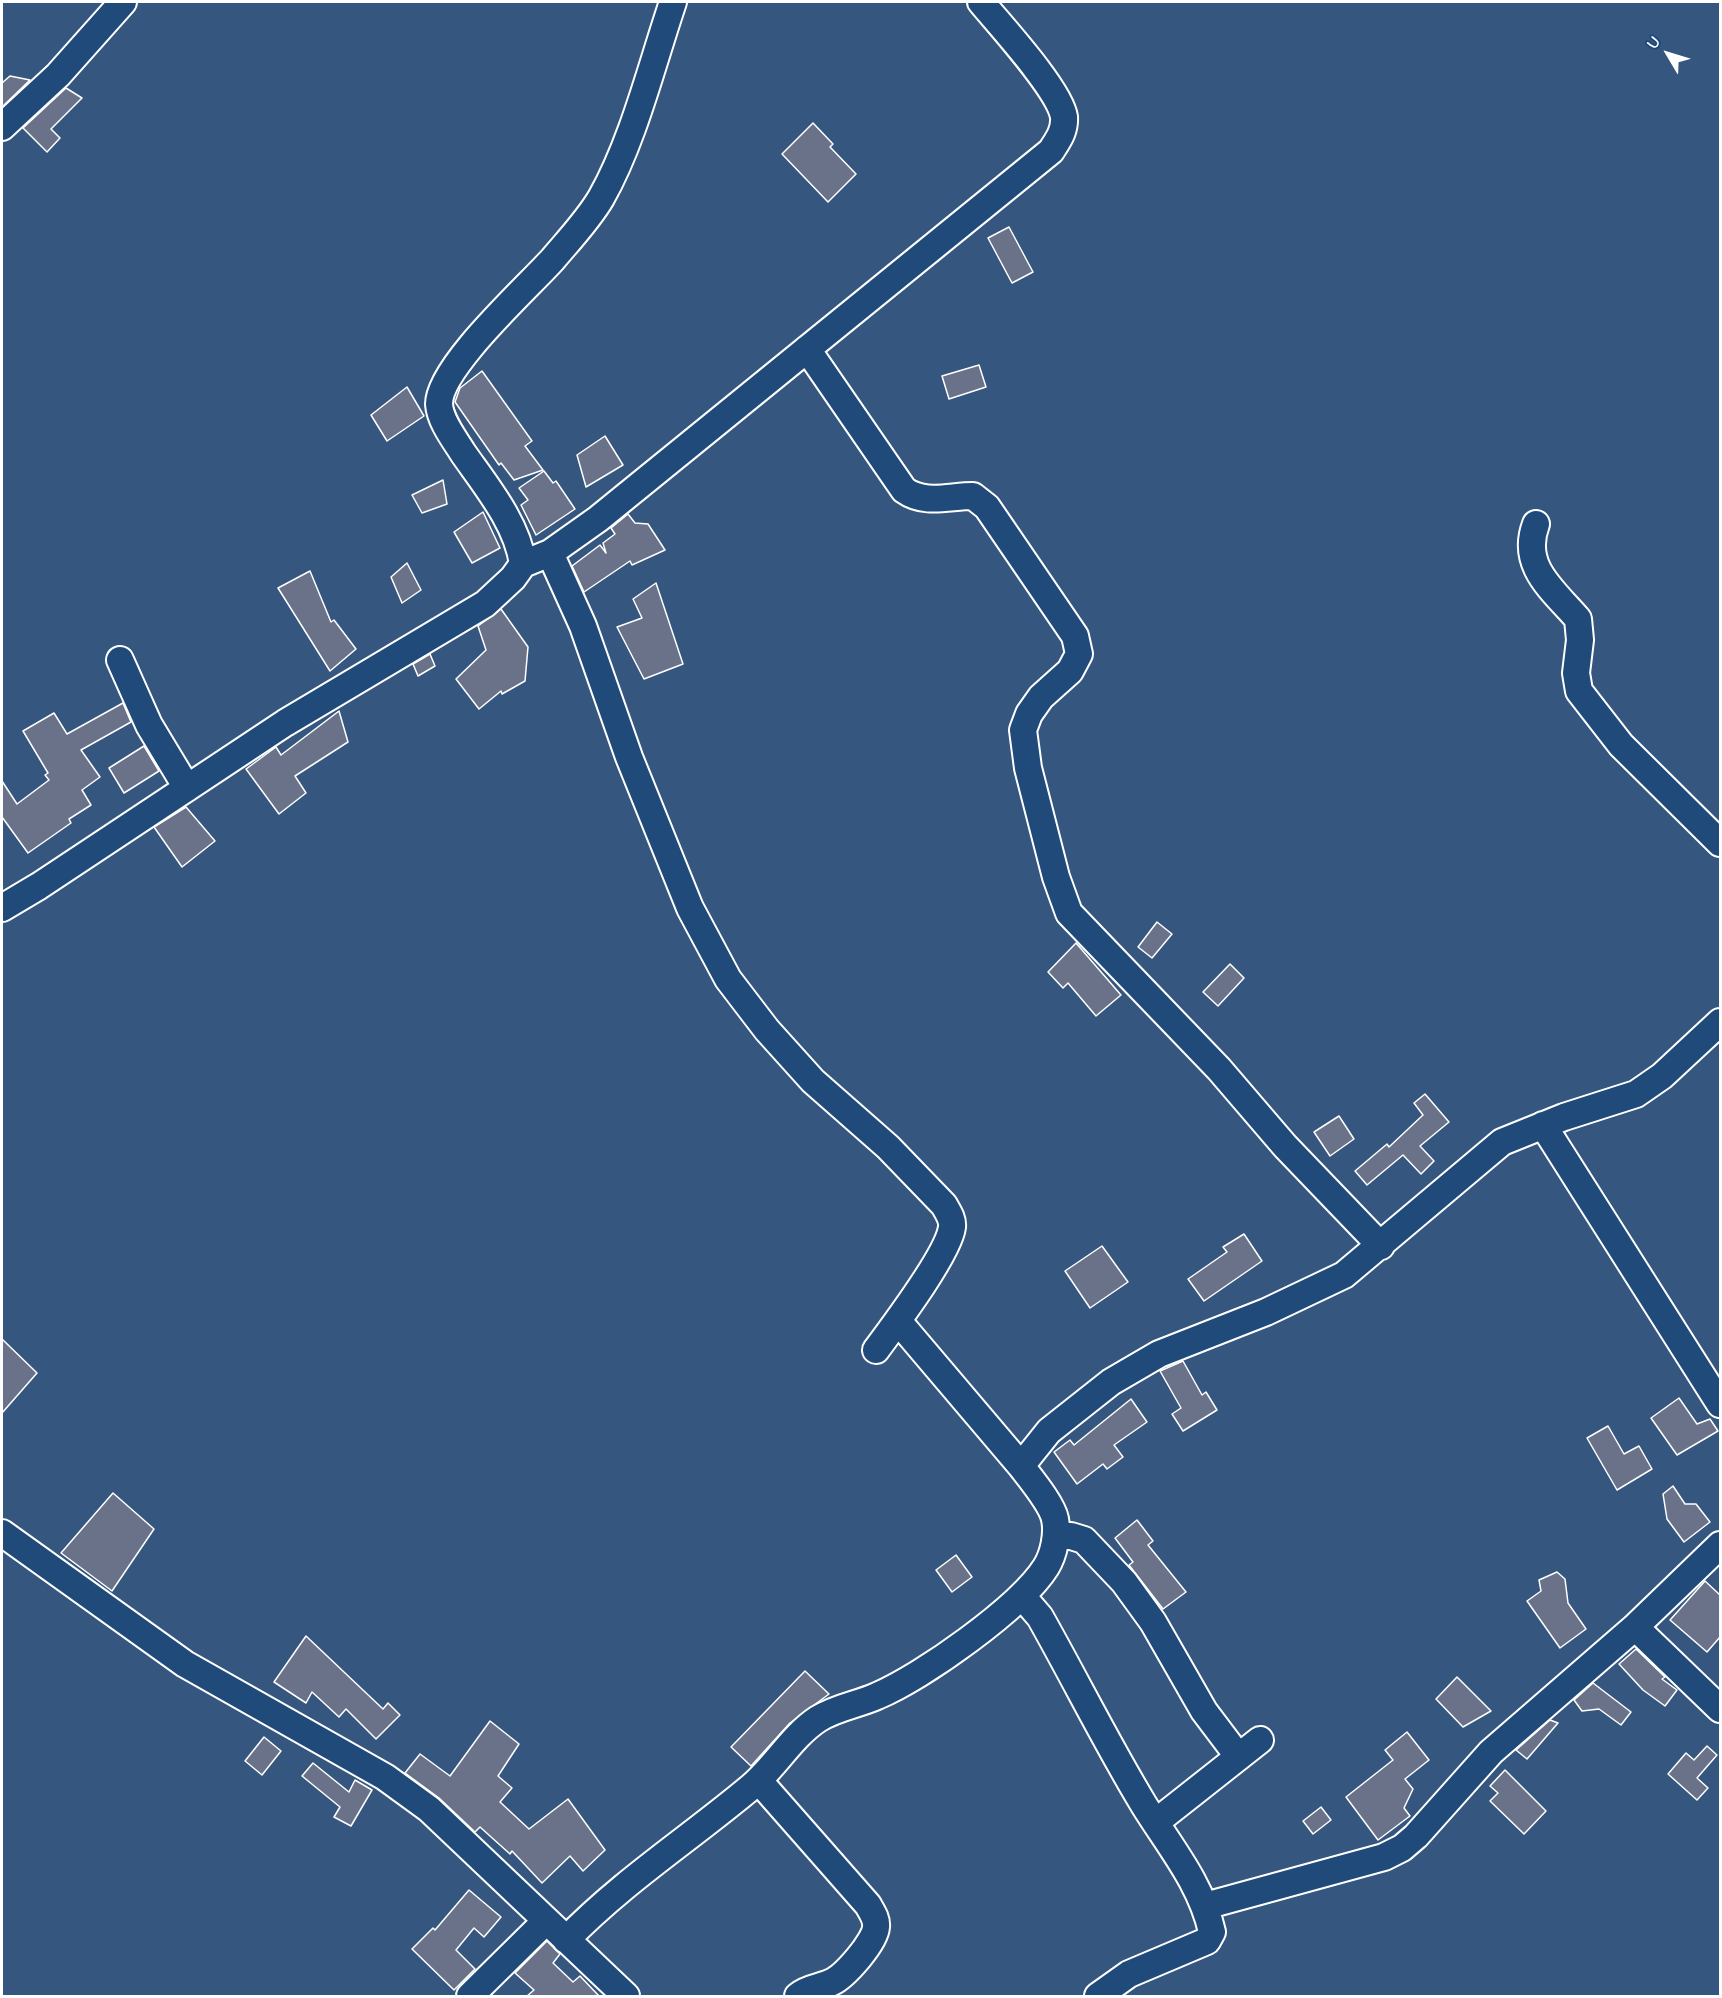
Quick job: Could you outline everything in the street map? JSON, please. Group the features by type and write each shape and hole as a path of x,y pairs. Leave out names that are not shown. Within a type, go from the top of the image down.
{"street":[{"path":"2,127 58,75 123,2"},
{"path":"523,564 520,545 507,520 450,432 439,405 444,384 459,362 508,304 552,260 600,199 621,155 673,2"},
{"path":"2,908 39,886 285,723 485,604 513,578 523,564 550,553 598,519 1051,150 1063,132 1064,115 1046,83 981,2"},
{"path":"807,349 904,490 914,497 928,500 973,496 987,507 1075,636 1079,654 1070,671 1035,706 1023,730 1028,768 1056,877 1069,913 1219,1069 1285,1146 1381,1246"},
{"path":"1536,525 1531,537 1533,563 1578,619 1581,640 1576,672 1579,691 1621,745 1720,843"},
{"path":"550,553 583,626 629,757 690,908 728,979 767,1030 813,1081 888,1148 944,1205 951,1216 953,1225 949,1237 898,1321 876,1350"},
{"path":"120,660 149,725 187,788"},
{"path":"1021,1466 1049,1431 1111,1382 1159,1354 1266,1312 1344,1275 1381,1246 1471,1165 1502,1142 1543,1125 1636,1094 1662,1076 1720,1022"},
{"path":"1543,1125 1720,1404"},
{"path":"566,1940 595,1910 638,1873 759,1781 816,1721 835,1710 877,1696 923,1671 1030,1605 1062,1536 1055,1517 1021,1466 898,1321"},
{"path":"2,1533 186,1664 385,1777 462,1838 545,1922 626,1996"},
{"path":"1062,1536 1084,1540 1124,1582 1153,1622 1204,1711 1238,1756"},
{"path":"1209,1919 1384,1857 1402,1848 1432,1820 1491,1752 1635,1627 1720,1545"},
{"path":"1030,1605 1144,1805 1185,1865 1209,1919 1208,1941 1129,1974 1098,1996"},
{"path":"1635,1627 1720,1709"},
{"path":"1156,1822 1260,1740"},
{"path":"759,1781 868,1905 875,1920 876,1929 871,1941 846,1972 832,1982 805,1990 798,1996"},
{"path":"470,1996 545,1922"}],"building":[{"path":"10,76 30,80 2,107 2,83"},
{"path":"66,88 82,98 51,129 60,138 47,152 23,128"},
{"path":"813,123 833,144 830,147 856,174 828,202 782,154"},
{"path":"1009,227 1033,272 1012,283 988,238"},
{"path":"979,365 986,387 949,399 942,376"},
{"path":"482,371 532,441 525,446 543,470 514,480 501,463 499,465 455,402 460,388"},
{"path":"407,387 424,416 387,441 371,415"},
{"path":"605,436 623,465 586,487 577,455"},
{"path":"544,471 553,483 556,481 575,509 536,535 521,505 528,500 519,488"},
{"path":"443,480 447,504 422,513 412,495"},
{"path":"483,512 500,548 472,563 454,532"},
{"path":"628,514 635,523 648,524 665,550 632,565 630,561 584,592 572,566 600,545 606,553 603,543 615,534 611,528"},
{"path":"407,563 421,590 402,603 391,577"},
{"path":"310,571 331,622 334,620 356,649 330,671 278,588"},
{"path":"656,583 683,664 644,679 617,627 642,618 633,599"},
{"path":"501,609 528,647 525,681 502,694 501,691 479,709 456,679 486,650 478,626"},
{"path":"430,654 435,666 418,676 413,664"},
{"path":"123,703 131,722 81,750 100,777 82,790 91,805 69,819 71,823 28,853 2,817 2,781 17,804 49,780 45,775 48,773 23,731 54,713 67,734"},
{"path":"339,711 348,742 295,776 306,793 279,814 246,769 276,747 281,755"},
{"path":"144,746 159,771 124,793 109,768"},
{"path":"186,807 215,841 182,867 154,827"},
{"path":"1157,922 1172,934 1152,958 1138,947"},
{"path":"1076,943 1121,995 1096,1016 1068,983 1063,988 1048,972"},
{"path":"1230,964 1244,978 1218,1006 1203,992"},
{"path":"1425,1094 1449,1122 1420,1146 1434,1161 1421,1174 1403,1155 1367,1185 1355,1171 1387,1144 1389,1147 1423,1115 1414,1103"},
{"path":"1339,1116 1354,1139 1330,1156 1314,1132"},
{"path":"1244,1234 1262,1261 1204,1301 1188,1279 1227,1252 1223,1247"},
{"path":"1102,1246 1128,1282 1090,1308 1065,1271"},
{"path":"2,1339 37,1373 2,1413"},
{"path":"1183,1361 1202,1395 1206,1392 1217,1410 1183,1431 1172,1414 1181,1408 1160,1371"},
{"path":"1679,1398 1697,1424 1710,1419 1718,1431 1677,1455 1651,1418"},
{"path":"1131,1399 1147,1422 1114,1445 1123,1457 1107,1469 1103,1464 1077,1484 1054,1452 1070,1440 1074,1445"},
{"path":"1608,1426 1624,1454 1639,1446 1652,1469 1617,1490 1587,1438"},
{"path":"1673,1486 1685,1504 1696,1504 1710,1522 1684,1542 1667,1519 1663,1494"},
{"path":"113,1493 154,1529 112,1591 61,1553"},
{"path":"1137,1520 1153,1541 1148,1545 1186,1592 1163,1609 1129,1565 1133,1562 1115,1538"},
{"path":"956,1555 972,1577 952,1592 936,1570"},
{"path":"1557,1572 1565,1579 1568,1603 1586,1629 1560,1648 1527,1601 1541,1591 1539,1580"},
{"path":"1705,1581 1720,1595 1720,1637 1707,1652 1670,1620"},
{"path":"306,1636 383,1709 388,1703 400,1715 376,1739 346,1709 339,1717 312,1692 306,1703 274,1682"},
{"path":"1636,1649 1665,1677 1662,1679 1677,1690 1665,1706 1643,1690 1619,1664"},
{"path":"805,1671 829,1694 790,1723 751,1766 731,1747"},
{"path":"1457,1677 1491,1711 1463,1727 1436,1699"},
{"path":"1593,1683 1631,1712 1621,1725 1599,1709 1582,1711 1574,1700"},
{"path":"1550,1720 1558,1723 1527,1759 1516,1750"},
{"path":"490,1721 519,1744 498,1776 512,1788 500,1802 529,1829 568,1799 605,1850 583,1871 570,1856 542,1883 512,1851 510,1854 480,1827 475,1832 439,1798 405,1773 420,1754 450,1776"},
{"path":"1407,1732 1429,1760 1405,1779 1413,1789 1404,1808 1410,1816 1378,1840 1346,1797 1393,1760 1385,1750"},
{"path":"264,1737 281,1751 262,1775 245,1761"},
{"path":"1707,1746 1717,1755 1697,1778 1708,1788 1697,1800 1668,1774 1686,1753 1694,1760"},
{"path":"313,1763 349,1792 355,1780 372,1790 351,1826 334,1817 340,1807 302,1776"},
{"path":"1505,1770 1546,1811 1524,1834 1490,1801 1498,1793 1490,1786"},
{"path":"1321,1807 1331,1820 1313,1834 1303,1821"},
{"path":"469,1890 501,1917 484,1937 474,1928 456,1950 475,1969 454,1990 412,1949 433,1928 435,1930"},
{"path":"547,1941 560,1954 553,1963 573,1982 580,1976 599,1996 527,1996 534,1990 515,1973"}]}
